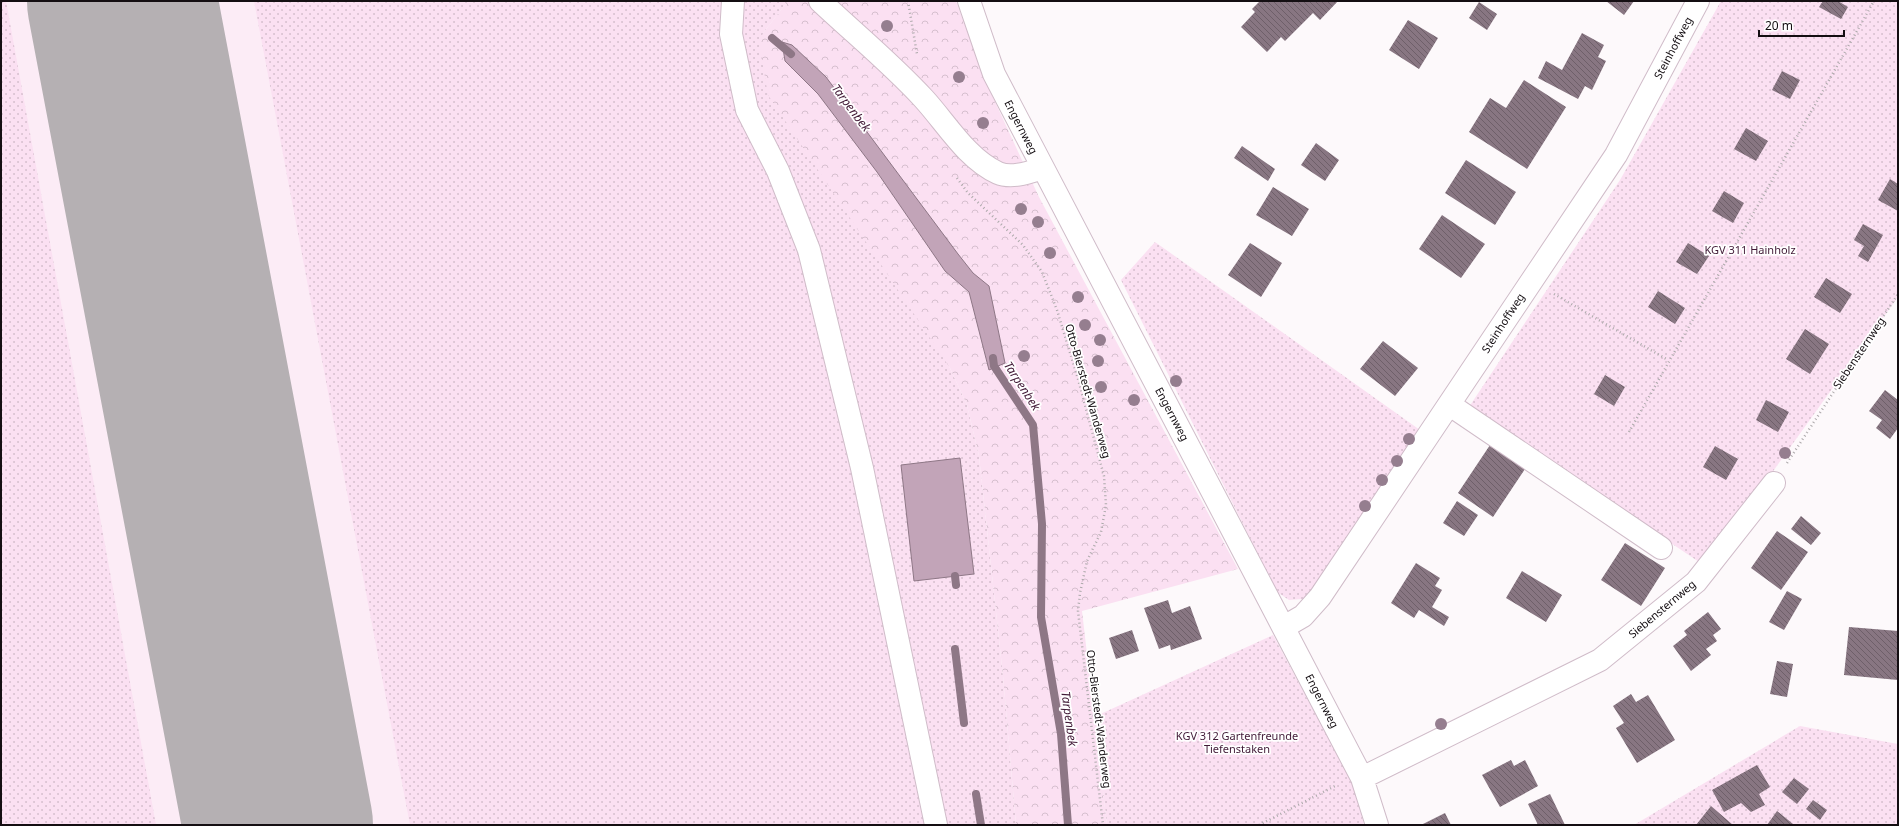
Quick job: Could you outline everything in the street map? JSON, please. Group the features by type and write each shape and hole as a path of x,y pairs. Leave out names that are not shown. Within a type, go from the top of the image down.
{"street":[{"path":"733,1 731,34 747,110 778,171 809,250 862,468 936,825"},
{"path":"820,1 924,99 952,133 983,164 1000,174 1021,175 1043,168"},
{"name":"Engernweg","path":"969,1 994,74 1362,778 1377,825"},
{"name":"Steinhoffweg","path":"1284,627 1303,616 1320,597 1450,405 1531,280 1616,156 1698,1"},
{"path":"1450,405 1661,548"},
{"name":"Siebensternweg","path":"1362,778 1600,660 1696,582 1774,482"}],"path":[{"path":"908,1 924,99"},
{"path":"1629,432 1668,360 1874,1"},
{"name":"Otto-Bierstedt-Wanderweg","path":"955,176 968,193 1023,245 1042,272 1057,310 1104,476 1106,505 1101,532 1087,561 1078,611 1103,825"},
{"path":"1531,280 1668,360"},
{"name":"Siebensternweg","path":"1774,482 1898,294"},
{"path":"1259,825 1346,781 1362,778"}],"shaded area":[{"path":"1,1 788,1 763,33 1016,825 1,825"},
{"path":"782,42 792,45 826,77 958,254 973,273 989,286 1005,363 989,370 969,292 945,271 877,172 818,94 785,61"},
{"path":"960,458 974,574 914,581 901,465"}],"green space":[{"path":"1,1 6,1 156,825 1,825"},
{"path":"254,1 788,1 763,33 950,368 967,405 979,456 1003,676 1016,825 410,825","holes":["960,459 973,574 914,581"]},
{"path":"788,1 956,1 985,80 1039,197 1238,569 1082,611 1107,825 1016,825 1003,676 979,456 967,405 950,368 768,95 759,43 763,33"},
{"name":"KGV 311 Hainholz","path":"1721,1 1898,1 1898,297 1705,566 1469,407 1620,180"},
{"path":"1155,242 1420,430 1315,589 1303,599 1289,600 1277,592 1121,280"},
{"name":"KGV 312 Gartenfreunde Tiefenstaken","path":"1273,635 1354,786 1364,825 1107,825 1094,717"},
{"path":"1800,726 1898,744 1898,825 1634,825"}],"building":[{"path":"1260,1 1338,1 1320,20 1313,13 1285,41 1281,37 1267,52 1241,27 1255,12 1252,9"},
{"path":"1606,1 1634,1 1624,15"},
{"path":"1823,1 1838,1 1848,7 1841,19 1819,7"},
{"path":"1479,2 1497,14 1487,30 1469,18"},
{"path":"1408,20 1438,38 1419,69 1389,50"},
{"path":"1582,33 1604,45 1598,57 1606,61 1592,90 1585,86 1578,99 1538,78 1546,61 1562,70"},
{"path":"1782,71 1800,80 1790,99 1772,90"},
{"path":"1524,80 1566,107 1527,169 1469,132 1490,98 1506,108"},
{"path":"1746,128 1768,141 1756,161 1734,149"},
{"path":"1316,143 1339,160 1325,181 1301,165"},
{"path":"1242,146 1275,169 1268,181 1234,158"},
{"path":"1466,160 1516,192 1495,225 1445,193"},
{"path":"1890,179 1898,184 1898,211 1878,200"},
{"path":"1273,187 1309,209 1292,236 1256,215"},
{"path":"1724,191 1744,203 1733,223 1712,211"},
{"path":"1442,215 1485,244 1461,278 1419,249"},
{"path":"1863,224 1883,235 1868,262 1858,256 1864,246 1854,240"},
{"path":"1250,243 1282,263 1261,297 1228,275"},
{"path":"1688,243 1709,256 1697,274 1676,262"},
{"path":"1826,278 1852,294 1840,313 1814,297"},
{"path":"1658,291 1685,308 1675,324 1648,307"},
{"path":"1805,329 1829,344 1810,374 1786,359"},
{"path":"1383,341 1418,368 1395,396 1360,369"},
{"path":"1605,375 1625,387 1614,406 1594,394"},
{"path":"1885,390 1898,400 1898,428 1890,439 1876,428 1882,420 1869,411"},
{"path":"1766,400 1789,412 1778,432 1756,420"},
{"path":"1494,439 1529,463 1493,517 1458,493"},
{"path":"1715,446 1738,459 1726,480 1703,467"},
{"path":"1457,501 1478,515 1464,536 1443,523"},
{"path":"1801,516 1821,533 1811,545 1791,529"},
{"path":"1777,531 1808,552 1781,590 1751,568"},
{"path":"1625,543 1665,568 1641,606 1601,580"},
{"path":"1416,563 1440,578 1435,586 1442,590 1432,607 1449,617 1444,626 1419,610 1414,618 1391,603"},
{"path":"1522,571 1562,595 1546,622 1506,598"},
{"path":"1787,591 1802,599 1784,630 1769,622"},
{"path":"1168,600 1172,613 1190,606 1202,639 1171,650 1170,645 1159,649 1144,608"},
{"path":"1708,612 1721,629 1713,635 1717,641 1706,649 1711,655 1691,671 1673,646 1687,635 1684,631"},
{"path":"1849,627 1898,631 1898,680 1844,675"},
{"path":"1132,630 1139,651 1116,659 1109,638"},
{"path":"1777,661 1793,664 1787,697 1770,694"},
{"path":"1631,694 1636,702 1648,695 1675,740 1637,763 1616,728 1624,723 1613,706"},
{"path":"1511,760 1514,766 1525,760 1538,786 1500,807 1482,775"},
{"path":"1757,765 1770,787 1759,794 1765,805 1751,812 1741,803 1724,812 1712,790"},
{"path":"1794,778 1809,789 1797,804 1782,792"},
{"path":"1550,794 1565,825 1538,825 1528,804"},
{"path":"1813,800 1827,810 1820,820 1806,809"},
{"path":"1711,806 1733,825 1696,825"},
{"path":"1777,811 1793,824 1767,825"},
{"path":"1445,813 1451,825 1421,825"}],"waterway":[{"name":"Tarpenbek","path":"772,38 791,54"},
{"name":"Tarpenbek","path":"993,358 994,366 1033,425 1042,524 1041,617 1061,734 1068,825"},
{"path":"955,576 956,585"},
{"path":"955,649 964,723"},
{"path":"976,794 981,825"}],"runway":[{"path":"122,1 278,825"}]}
